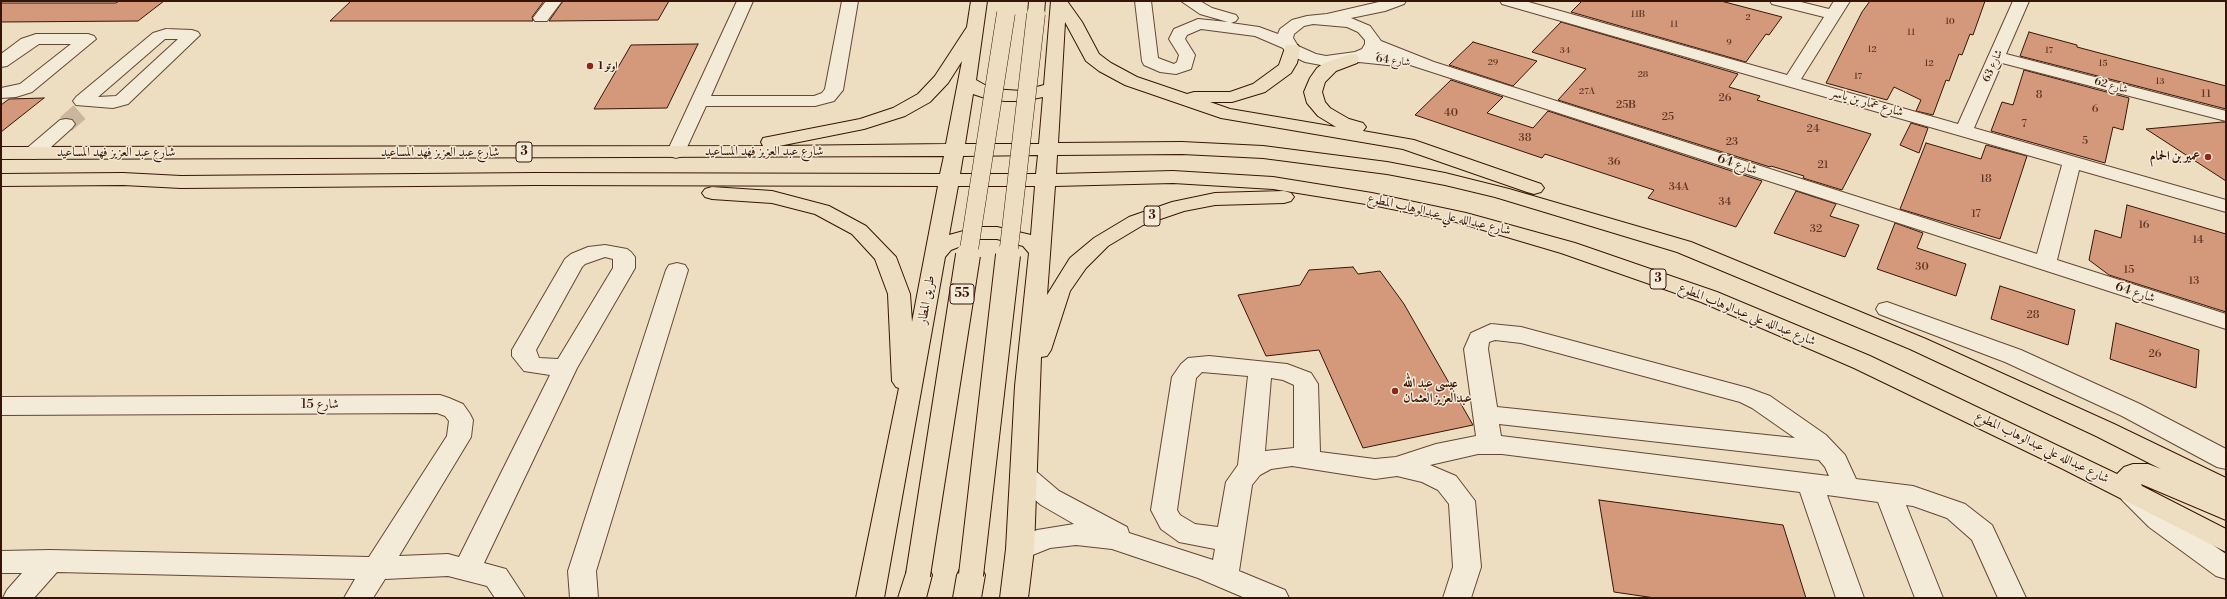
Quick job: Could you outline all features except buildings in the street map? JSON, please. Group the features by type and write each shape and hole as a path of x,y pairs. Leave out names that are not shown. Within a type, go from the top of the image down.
{"main road":[{"path":"1014,598 1020,549 1027,386 1040,252 1059,2"},
{"path":"1059,2 1068,13 1083,42 1096,61 1131,81 1168,95 1227,114 1407,144"},
{"name":"55","path":"915,586 1007,7"},
{"path":"969,586 1037,7"},
{"path":"713,152 864,124 899,112 924,98 942,79 978,11"},
{"name":"طريق المطار","path":"870,598 906,416 953,150 967,81 978,11"},
{"path":"1168,95 1216,98 1247,94 1278,76 1289,63 1290,46"},
{"path":"1355,58 1330,67 1319,77 1313,92 1319,108 1343,123 1599,210 1684,247"},
{"path":"967,81 975,88 988,94 1005,96 1028,95 1053,87"},
{"name":"3","path":"1047,150 1182,148 1238,150 1386,168 1445,179 1502,193 1684,247 1918,344 2105,430 2226,490"},
{"name":"شارع عبد العزيز فهد المساعيد","path":"1,153 1047,150"},
{"path":"123,180 136,176 154,166 158,160 156,156 150,153"},
{"name":"شارع عبدالله علي عبدالوهاب المطوع","path":"1045,180 1173,177 1273,183 1372,199 1458,217 1568,248 1709,297 1862,362 2129,490 2226,541"},
{"path":"535,179 772,197 822,210 859,230 885,257 899,294 906,416"},
{"name":"شارع عبد العزيز فهد المساعيد","path":"1,180 123,180 189,182 535,179 1045,180"},
{"name":"3","path":"1027,386 1059,292 1078,263 1101,242 1136,221 1179,206 1215,199 1268,196 1372,199"},
{"path":"934,257 944,246 960,238 978,234 997,233 1020,238 1030,242 1040,252"},
{"path":"2129,490 2128,478 2133,474 2148,474 2226,510"}],"street":[{"path":"541,18 554,1"},
{"path":"676,152 745,1"},
{"path":"699,101 815,101 828,97 834,90 850,1"},
{"name":"شارع 64","path":"1143,1 1150,61 1166,68 1176,69 1185,65 1187,55 1177,39 1180,32 1198,24 1208,24 1259,32 1290,46 1304,55 1319,59 1355,58 1428,66"},
{"path":"1193,1 1206,11 1228,18 1259,22 1333,20 1351,23 1364,29 1373,42"},
{"path":"1290,46 1286,32 1290,27 1310,20 1348,15 1398,1"},
{"path":"1355,58 1369,52 1384,23 1404,1"},
{"name":"شارع عمار بن ياسر","path":"1508,1 2226,206"},
{"path":"1778,1 1833,15"},
{"path":"1791,82 1842,1"},
{"name":"شارع 63","path":"1964,131 2021,1"},
{"path":"40,153 86,112 124,98 192,34 160,35 82,100 86,112"},
{"path":"1,62 27,43 36,39 88,39 26,88 16,92 1,93"},
{"name":"شارع 64","path":"1373,42 1428,66 2226,322"},
{"name":"شارع 62","path":"1997,57 2226,116"},
{"path":"2045,264 2072,162"},
{"path":"467,569 565,368 624,268 624,257 620,254 605,251 596,252 582,257 573,264 524,350 524,356 532,365 565,368"},
{"path":"584,598 582,571 677,270"},
{"path":"1887,309 2013,356 2131,410 2226,460"},
{"path":"1490,445 1476,348 1480,338 1491,332 1504,332 1521,335 1748,396 1761,402 1817,441 1836,462 1847,488"},
{"path":"1230,538 1211,538 1189,534 1170,522 1164,510 1184,377 1196,364 1260,369 1295,375 1303,379 1306,384 1307,459"},
{"path":"1251,468 1260,369"},
{"name":"شارع 15","path":"1,406 440,404 454,410 461,420 459,437 358,598"},
{"path":"1485,414 1826,450"},
{"path":"1224,576 1239,482 1251,468 1266,460 1292,457 1374,469 1397,466 1436,453 1478,445 1490,445 1913,496 1934,502 1956,511 1982,533 2012,598"},
{"path":"1397,466 1429,474 1447,483 1462,501 1467,567 1457,598"},
{"path":"1023,475 1050,498 1112,531 1125,542"},
{"path":"1810,484 1850,598"},
{"path":"2129,490 2142,505 2170,530 2226,568"},
{"path":"1888,493 1929,598"},
{"path":"1020,549 1047,538 1076,534 1113,538 1224,576 1275,598"},
{"path":"1,562 50,561 377,568 448,566 467,569 496,577 511,598"},
{"path":"17,598 50,561"}],"tunnel":[{"path":"66,124 82,110"}],"place":[{"name":"اوتو 1","path":"590,66"},
{"name":"عمير بن الحمام","path":"2208,157"},
{"name":"عيسى عبد الله عبدالعزيز العثمان","path":"1395,391"}]}
